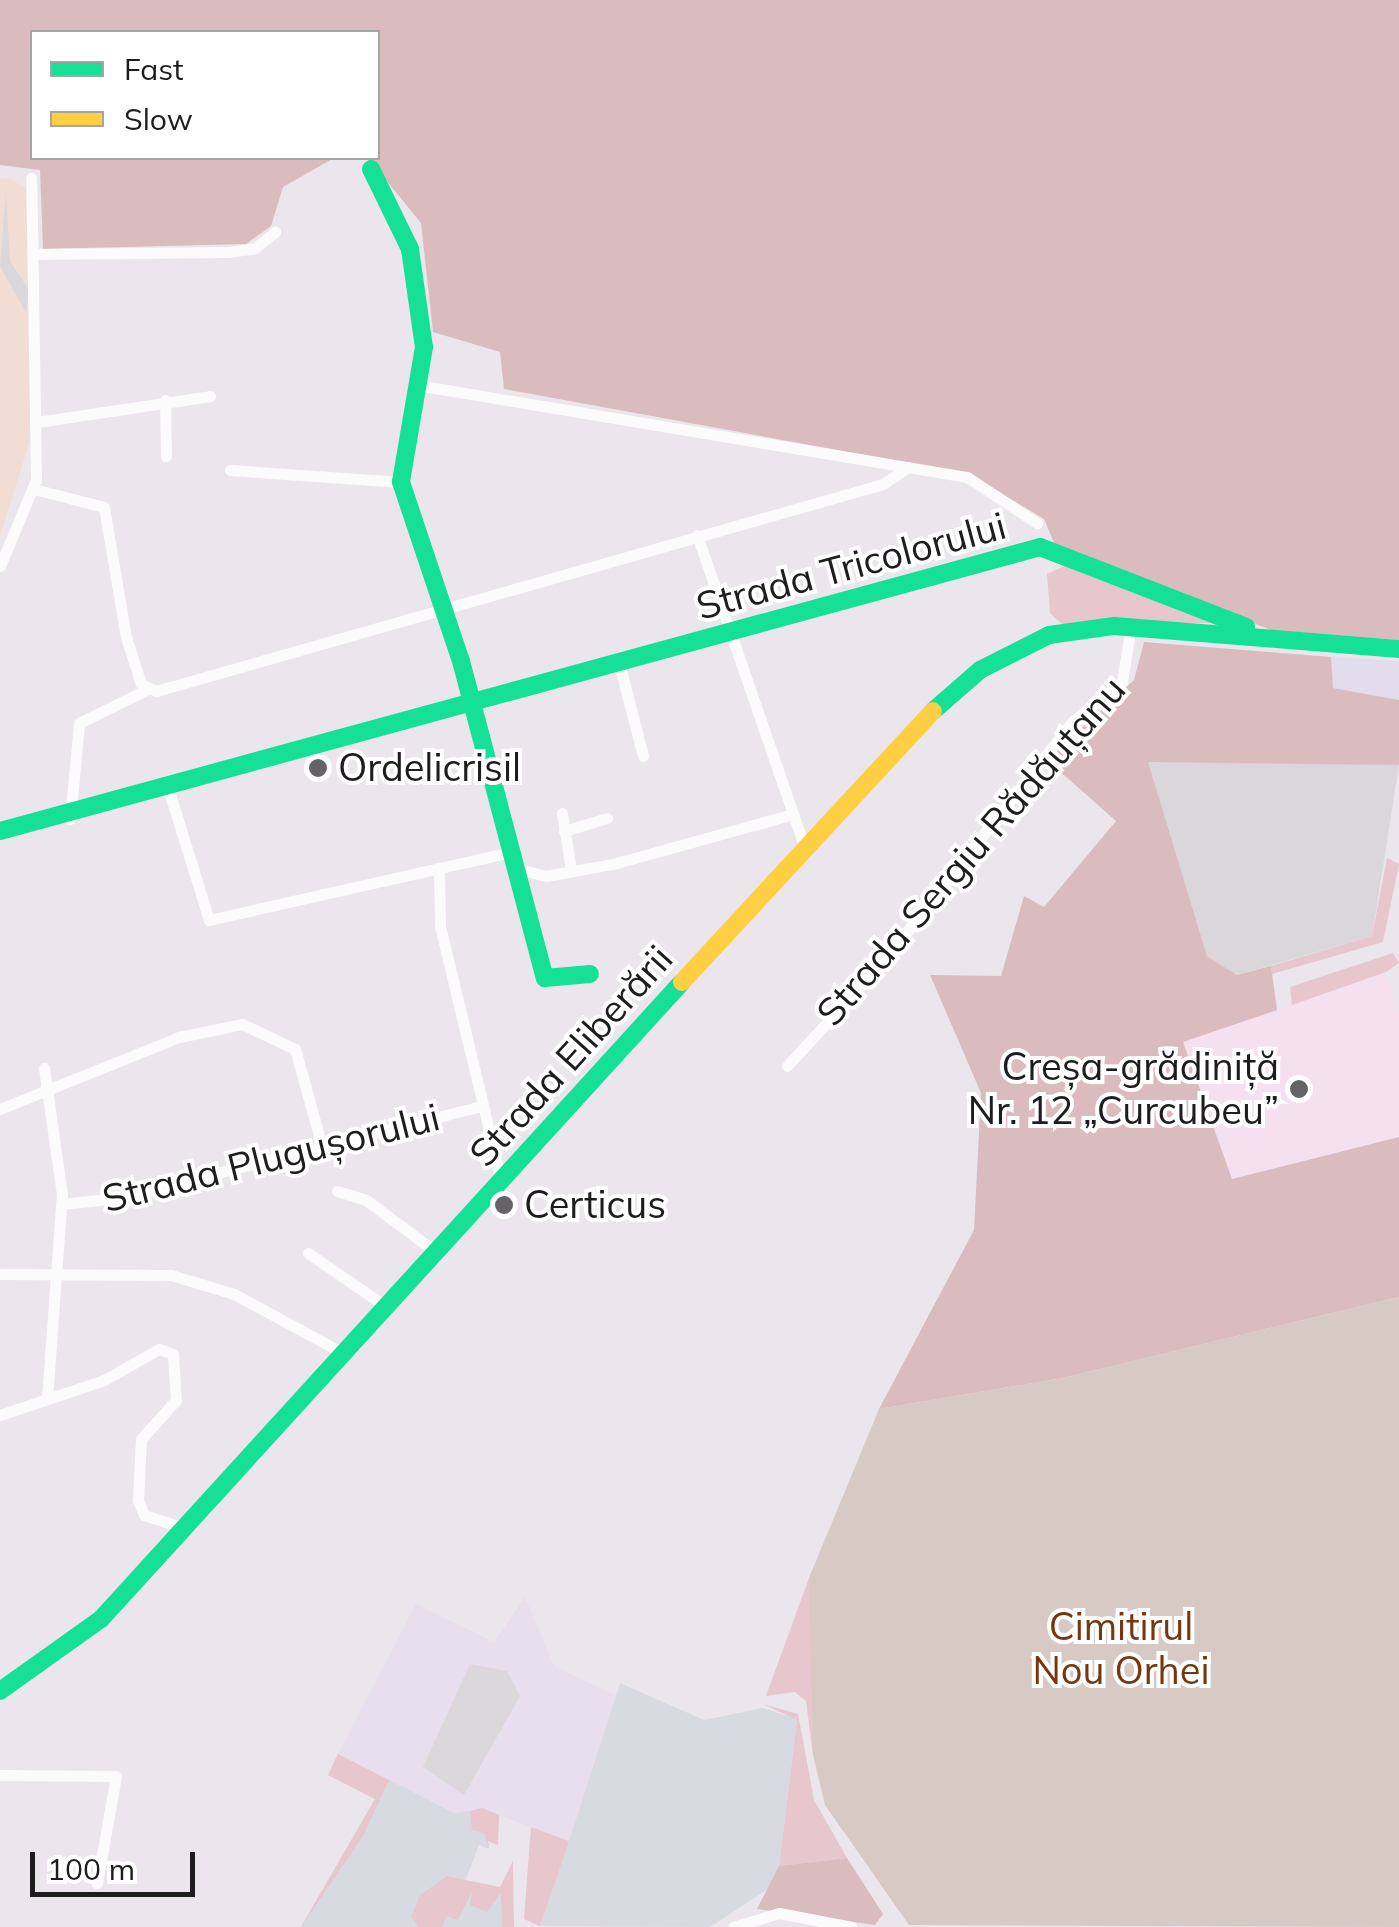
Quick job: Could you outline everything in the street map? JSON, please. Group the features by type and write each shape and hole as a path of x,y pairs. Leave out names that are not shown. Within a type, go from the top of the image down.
{"street":[{"path":"371,169 412,259 424,386 401,482 472,706 547,982 590,974"},
{"path":"0,566 34,488 37,422 31,178"},
{"path":"34,254 228,252 256,248 275,232"},
{"path":"424,386 967,477 1038,522"},
{"path":"37,422 210,396"},
{"path":"165,400 166,456"},
{"path":"70,820 79,723 148,689 443,610 883,484 908,466"},
{"path":"230,470 401,482"},
{"path":"34,488 104,506 126,637 148,689"},
{"path":"697,535 804,848"},
{"name":"Strada Tricolorului","path":"0,831 70,820 1040,547 1266,635"},
{"name":"Strada Eliberării","path":"0,1691 83,1636 949,693 990,663 1048,635 1130,626 1266,635"},
{"name":"Strada Sergiu Rădăuțanu","path":"787,1066 1074,722 1122,682 1130,626"},
{"path":"1266,635 1399,649"},
{"path":"619,663 643,756"},
{"path":"169,791 206,919 440,868 514,860 571,870 790,815"},
{"path":"562,813 571,870"},
{"path":"564,831 607,818"},
{"name":"Strada Plugușorului","path":"440,868 440,926 502,1180"},
{"path":"0,1108 48,1086 242,1024 295,1049 320,1143"},
{"path":"44,1068 61,1204 60,1272 47,1396"},
{"name":"Strada Plugușorului","path":"61,1204 118,1198 320,1143 481,1106"},
{"path":"337,1191 366,1200 437,1254"},
{"path":"308,1253 387,1307"},
{"path":"0,1274 60,1272 202,1283 343,1354"},
{"path":"0,1415 47,1396 104,1380 158,1350 173,1354 176,1400 141,1439 136,1476 144,1515 184,1528"},
{"path":"0,1775 116,1776 96,1883"},
{"path":"733,1927 779,1913 852,1927"}],"shaded area":[{"path":"0,0 1399,0 1399,640 1271,630 1055,545 1044,519 969,474 504,389 500,352 433,332 421,223 370,160 380,160 380,30 30,30 30,160 330,160 283,187 271,226 246,244 43,249 40,170 0,165"},
{"path":"10,178 26,189 32,434 0,536 0,179"},
{"path":"6,193 10,261 29,290 26,313 0,266"},
{"path":"1064,566 1211,623 1062,624 1050,613 1047,574"},
{"path":"1144,642 1331,657 1333,688 1399,700 1399,765 1148,762 1207,956 1237,975 1271,966 1277,1010 1183,1042 1232,1179 1399,1137 1399,1297 1063,1378 879,1409 974,1230 981,1093 930,975 1001,976 1024,896 1044,907 1116,821 1047,760 1134,680"},
{"path":"1331,657 1399,661 1399,700 1332,688"},
{"path":"1351,760 1399,765 1372,936 1237,975 1207,956 1147,761"},
{"path":"1387,858 1399,864 1383,942 1272,974 1271,966 1372,936"},
{"path":"1393,953 1399,963 1386,972 1292,1005 1290,987"},
{"name":"Creșa-grădiniță Nr. 12 „Curcubeu”","path":"1386,972 1399,1014 1399,1137 1232,1180 1183,1042"},
{"path":"809,1578 814,1580 813,1755 806,1701 795,1692 766,1696"},
{"path":"525,1597 554,1666 616,1696 569,1841 482,1809 455,1813 338,1754 416,1604 494,1642"},
{"path":"470,1664 507,1671 520,1696 464,1795 423,1767"},
{"path":"620,1683 704,1720 763,1708 797,1719 777,1883 710,1927 540,1926"},
{"path":"763,1704 798,1714 814,1800 847,1858 779,1866 797,1720"},
{"path":"338,1754 455,1813 482,1808 489,1849 479,1845 465,1882 506,1892 507,1927 301,1927 375,1799 328,1775"},
{"path":"338,1754 389,1780 363,1836 301,1927 375,1799 328,1775"},
{"path":"482,1808 499,1815 498,1845 488,1841 489,1849 484,1833 472,1830 470,1811"},
{"path":"531,1827 569,1841 540,1926 524,1919"},
{"path":"847,1858 883,1914 875,1925 757,1909 779,1866"},
{"path":"513,1861 514,1927 502,1927 501,1892 487,1912 470,1905 472,1892 458,1920 447,1916 442,1927 418,1927 411,1916 420,1895 447,1876 500,1887"}],"green space":[{"name":"Cimitirul Nou Orhei","path":"1399,1297 1399,1927 909,1925 825,1805 813,1755 809,1578 879,1409 1063,1378"}],"traffic: fast":[{"path":"371,169 410,249 424,347 401,482 461,661 545,978 590,974"},
{"path":"0,831 1040,547 1246,627"},
{"path":"933,711 980,670 1049,635 1114,626 1399,649"},
{"path":"0,1691 101,1619 682,982"}],"traffic: slow":[{"path":"682,982 933,711"}],"place":[{"name":"Ordelicrisil","path":"318,768"},
{"name":"Creșa-grădiniță Nr. 12 „Curcubeu”","path":"1299,1089"},
{"name":"Certicus","path":"504,1205"}]}
